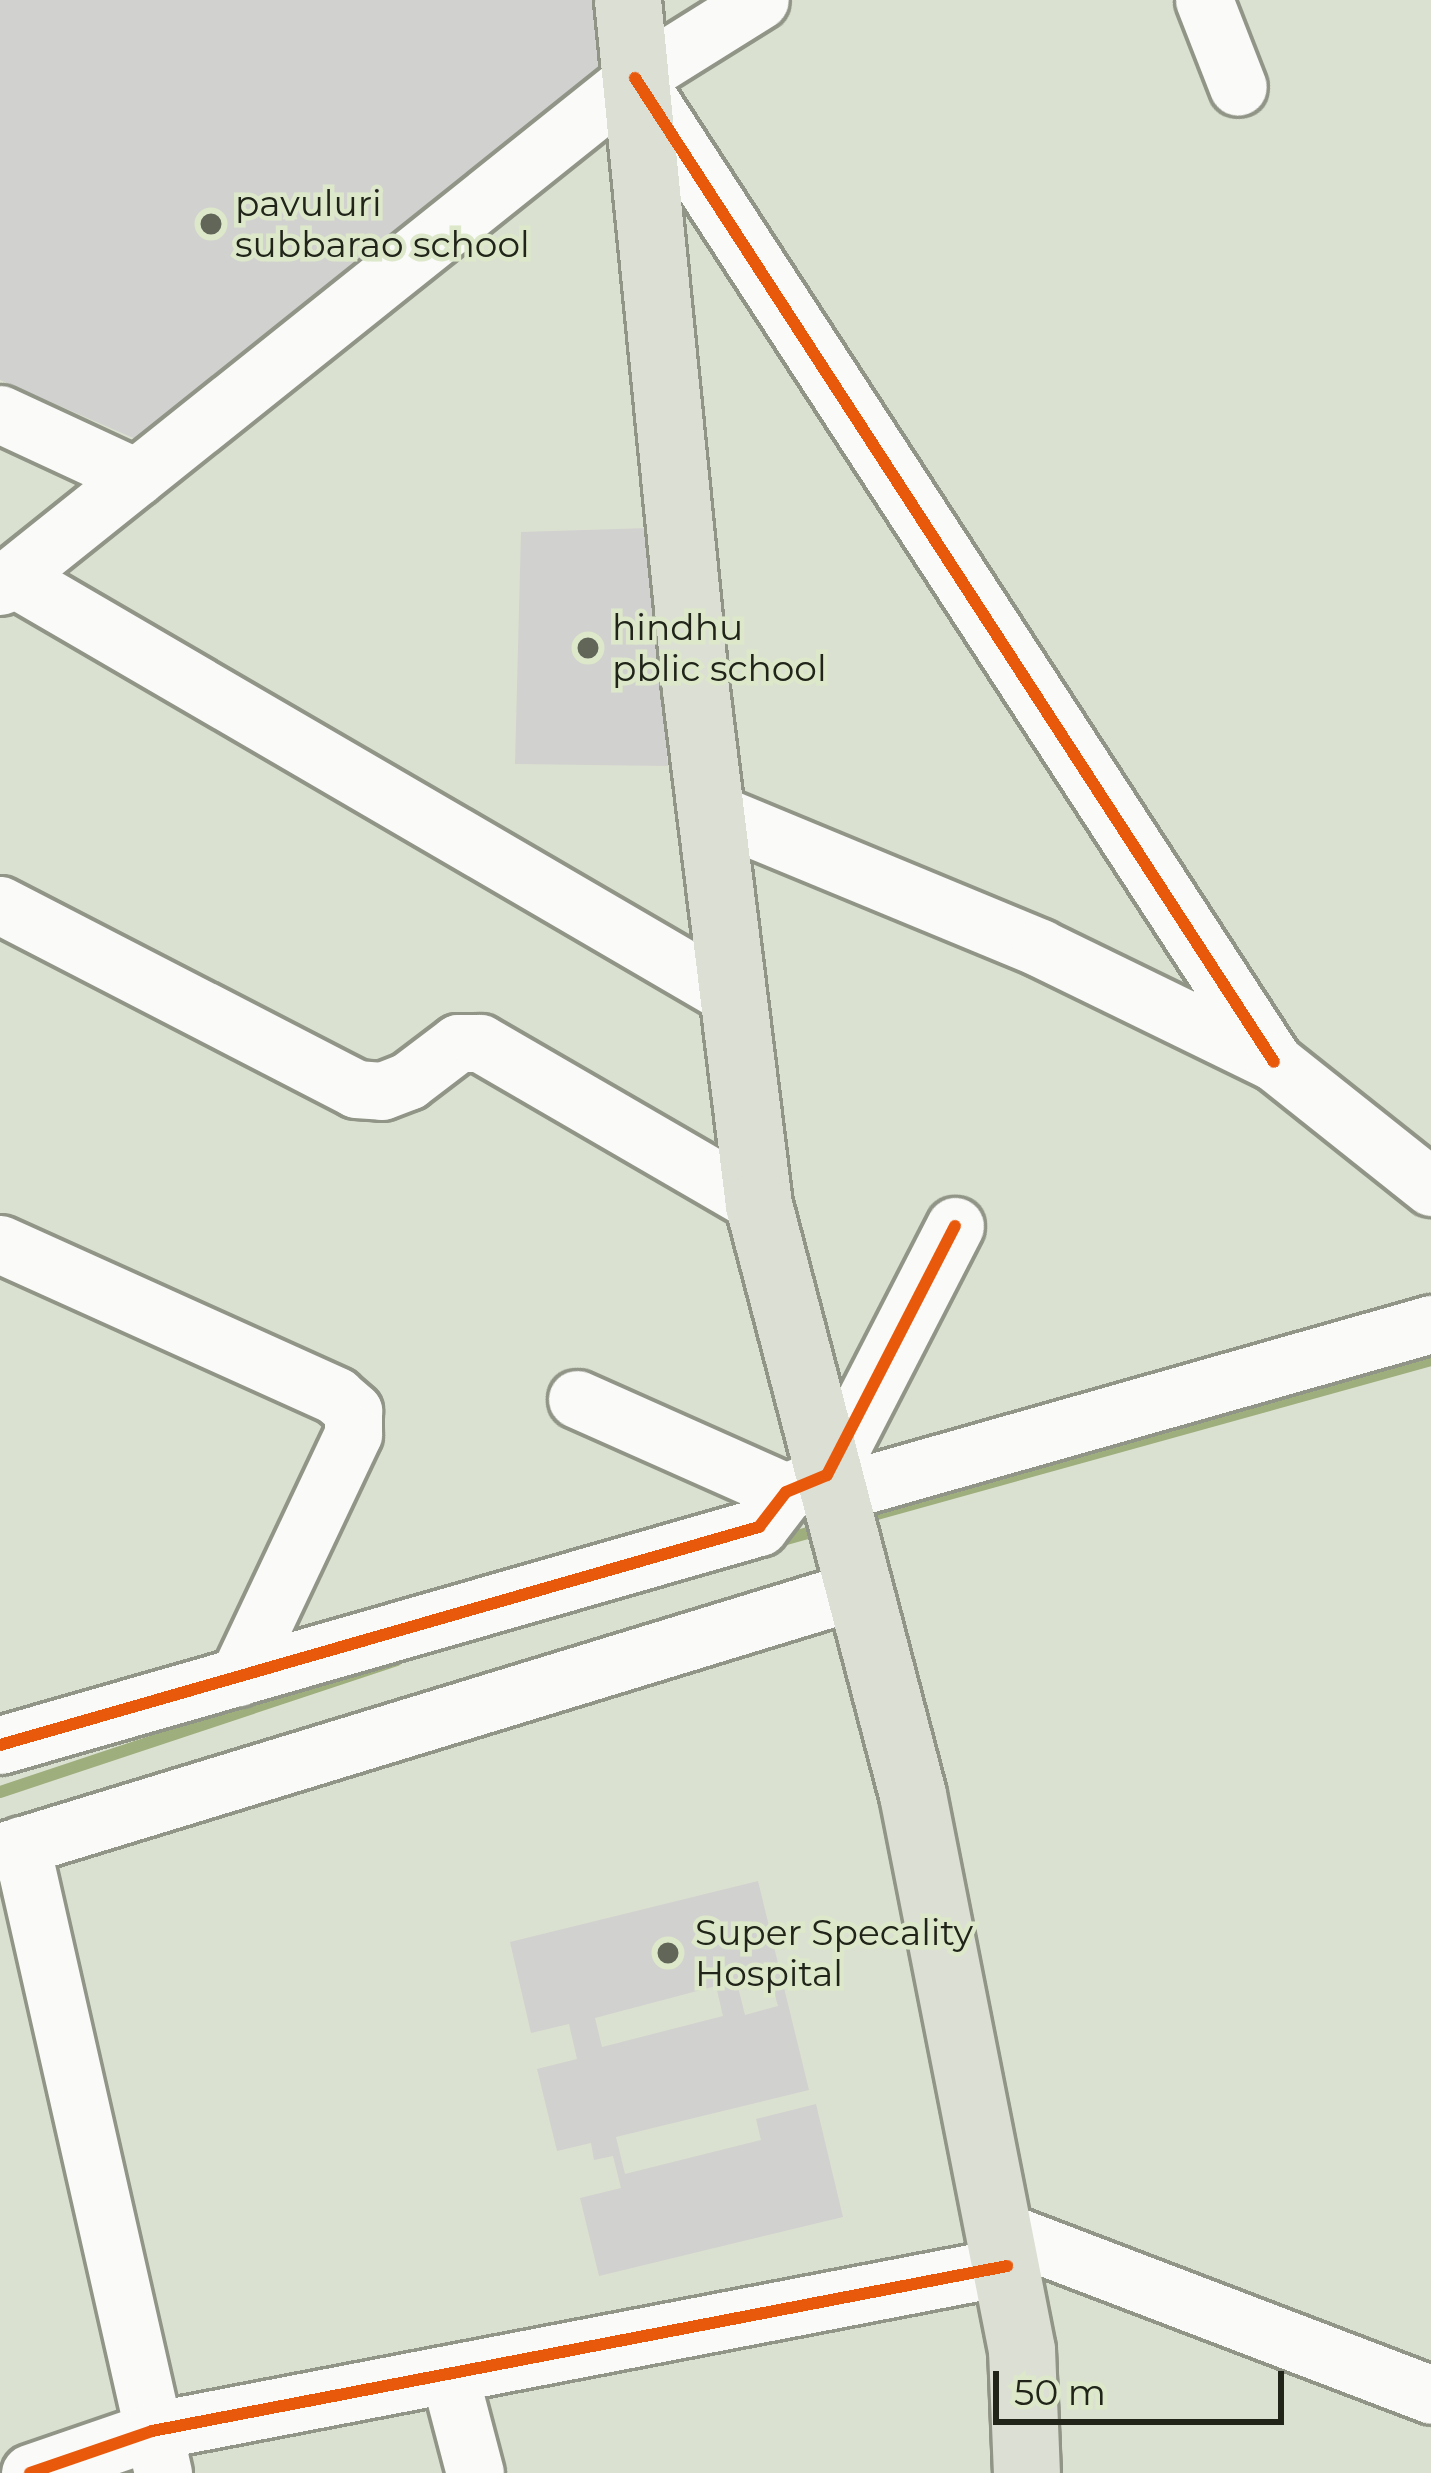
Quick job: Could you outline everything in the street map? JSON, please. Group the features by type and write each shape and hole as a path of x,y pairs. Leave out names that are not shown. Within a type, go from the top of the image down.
{"main road":[{"path":"628,0 710,811 758,1204 820,1491 855,1584 913,1796 1022,2350 1027,2473"}],"street":[{"path":"733,997 6,581 635,78 760,0"},
{"path":"1204,0 1238,87"},
{"path":"635,78 1274,1062"},
{"path":"0,414 136,477"},
{"path":"710,811 1040,948 1274,1062 1431,1187"},
{"path":"0,905 356,1089 382,1090 408,1081 458,1043 480,1043 758,1204"},
{"path":"820,1491 955,1226"},
{"path":"0,1244 336,1396 353,1411 353,1434 238,1677"},
{"path":"0,1745 760,1527 820,1491 1431,1324"},
{"path":"578,1400 820,1491"},
{"path":"158,2452 11,1848 855,1584"},
{"path":"30,2473 158,2452 449,2374 1004,2248 1431,2395"},
{"path":"449,2374 475,2473"}],"building":[{"name":"pavuluri subbarao school","path":"0,0 604,0 611,67 154,447 0,380"},
{"name":"hindhu pblic school","path":"649,528 668,766 515,764 521,532"},
{"path":"758,1881 809,2090 616,2137 625,2174 761,2140 756,2119 816,2104 843,2217 599,2276 580,2198 621,2188 613,2156 594,2160 591,2143 557,2151 537,2069 577,2059 569,2024 531,2033 510,1942","holes":["769,1975 778,2006 745,2015 737,1983","716,1986 723,2016 602,2047 595,2018"]}],"waterway":[{"path":"859,1519 1431,1360"},
{"path":"772,1543 822,1529"},
{"path":"0,1792 397,1660"}],"cycle path":[{"path":"635,78 1274,1062"},
{"path":"0,1745 759,1527 786,1492 827,1475 955,1226"},
{"path":"30,2473 152,2431 1007,2266"}],"place":[{"name":"pavuluri subbarao school","path":"211,224"},
{"name":"hindhu pblic school","path":"588,648"},
{"name":"Super Specality Hospital","path":"668,1953"}]}
